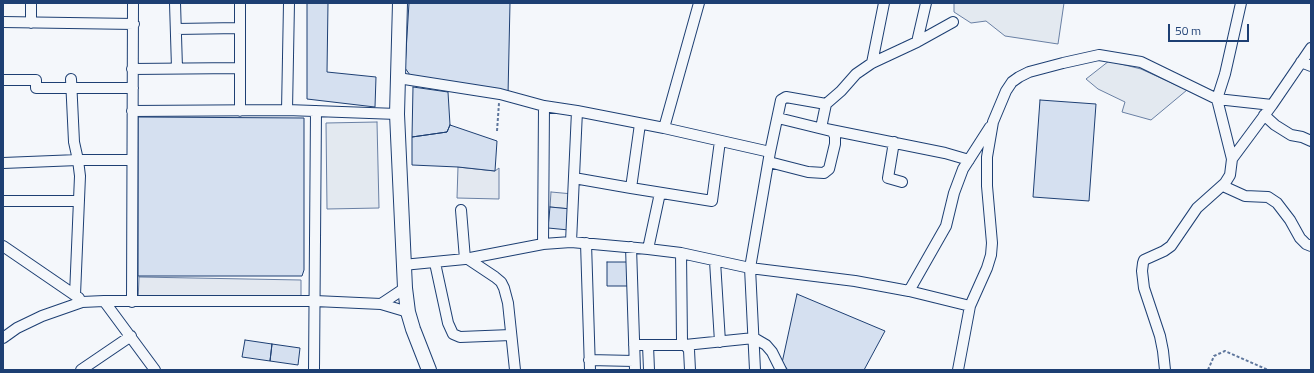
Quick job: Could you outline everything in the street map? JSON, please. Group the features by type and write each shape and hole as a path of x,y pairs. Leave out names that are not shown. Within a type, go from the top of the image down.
{"main road":[{"path":"400,3 397,114 403,266 408,312 429,370"}],"street":[{"path":"31,3 31,23"},
{"path":"132,302 133,3"},
{"path":"176,3 176,68"},
{"path":"240,3 240,111"},
{"path":"287,110 289,3"},
{"path":"664,128 699,3"},
{"path":"872,63 884,3"},
{"path":"917,42 926,3"},
{"path":"1165,370 1160,336 1144,288 1142,263 1144,260 1164,251 1171,246 1197,208 1223,186 1230,175 1232,159 1217,98 1225,74 1241,3"},
{"path":"3,22 134,24"},
{"path":"821,128 826,104 841,91 856,74 872,63 917,42 953,22"},
{"path":"176,29 239,28"},
{"path":"1232,159 1272,105 1311,48"},
{"path":"909,291 946,226 958,181 963,169 993,122 1006,91 1012,82 1019,77 1029,72 1063,62 1099,55 1142,62 1217,98 1272,105"},
{"path":"1301,62 1311,66"},
{"path":"132,69 240,68"},
{"path":"398,78 500,94 544,106 664,128 720,141 808,172 821,173 826,172 829,169 836,137 834,132 821,128"},
{"path":"3,80 36,80 36,88 71,83 132,88"},
{"path":"71,83 74,142 80,176 79,299"},
{"path":"755,370 750,268 769,157 781,100 786,98 826,104"},
{"path":"543,244 544,106"},
{"path":"132,111 287,110 397,114"},
{"path":"314,370 316,111"},
{"path":"571,242 577,111"},
{"path":"1264,115 1286,133 1311,141"},
{"path":"778,118 945,153 969,160"},
{"path":"958,370 970,306 987,268 991,255 992,243 987,186 987,156 993,122"},
{"path":"631,188 640,124"},
{"path":"574,178 712,202 720,141"},
{"path":"894,142 888,178 902,182"},
{"path":"3,163 78,160 132,160"},
{"path":"1223,186 1245,196 1268,197 1277,203 1290,220 1300,238 1306,244 1311,246"},
{"path":"648,249 660,193"},
{"path":"3,201 79,201"},
{"path":"461,210 466,259"},
{"path":"403,266 466,259 543,244 571,242 586,243 681,253 750,268 817,276 909,291 970,306"},
{"path":"586,243 589,365 635,365 631,247"},
{"path":"3,246 79,299"},
{"path":"681,253 682,341 688,350 690,370"},
{"path":"466,259 501,282 504,288 508,303 515,370"},
{"path":"715,261 720,342"},
{"path":"435,263 448,323 454,334 460,337 511,335"},
{"path":"380,304 405,288"},
{"path":"3,338 17,328 79,299 132,302 315,301 380,304 408,312"},
{"path":"104,301 154,369"},
{"path":"82,370 131,336"},
{"path":"634,345 685,345 754,338 766,345 772,352 781,370"},
{"path":"648,345 649,370"}],"path":[{"path":"496,131 498,111"},
{"path":"1208,370 1214,356 1225,351 1268,370"}],"shaded area":[{"path":"954,3 1064,3 1058,44 1005,36 986,21 971,23 954,12"},
{"path":"1109,61 1141,69 1187,90 1151,120 1122,112 1125,102 1098,89 1086,79"},
{"path":"377,122 379,208 327,209 326,123"},
{"path":"458,167 495,171 499,168 499,199 457,198"},
{"path":"551,192 573,194 571,209 550,207"},
{"path":"139,277 301,280 301,305 138,303"}],"building":[{"path":"307,3 328,3 327,72 376,77 375,107 307,99"},
{"path":"409,3 510,3 508,95 410,75 405,68"},
{"path":"413,87 448,92 450,125 447,132 412,137"},
{"path":"1040,100 1096,104 1089,201 1033,197"},
{"path":"138,117 304,118 304,270 302,276 138,276"},
{"path":"450,125 497,141 495,171 458,167 412,165 412,137 447,132"},
{"path":"550,207 571,209 569,230 548,228"},
{"path":"607,262 629,262 629,286 607,286"},
{"path":"797,294 885,331 864,370 788,370 782,363"},
{"path":"245,340 272,344 270,361 242,357"},
{"path":"272,344 300,348 298,365 270,361"}]}
